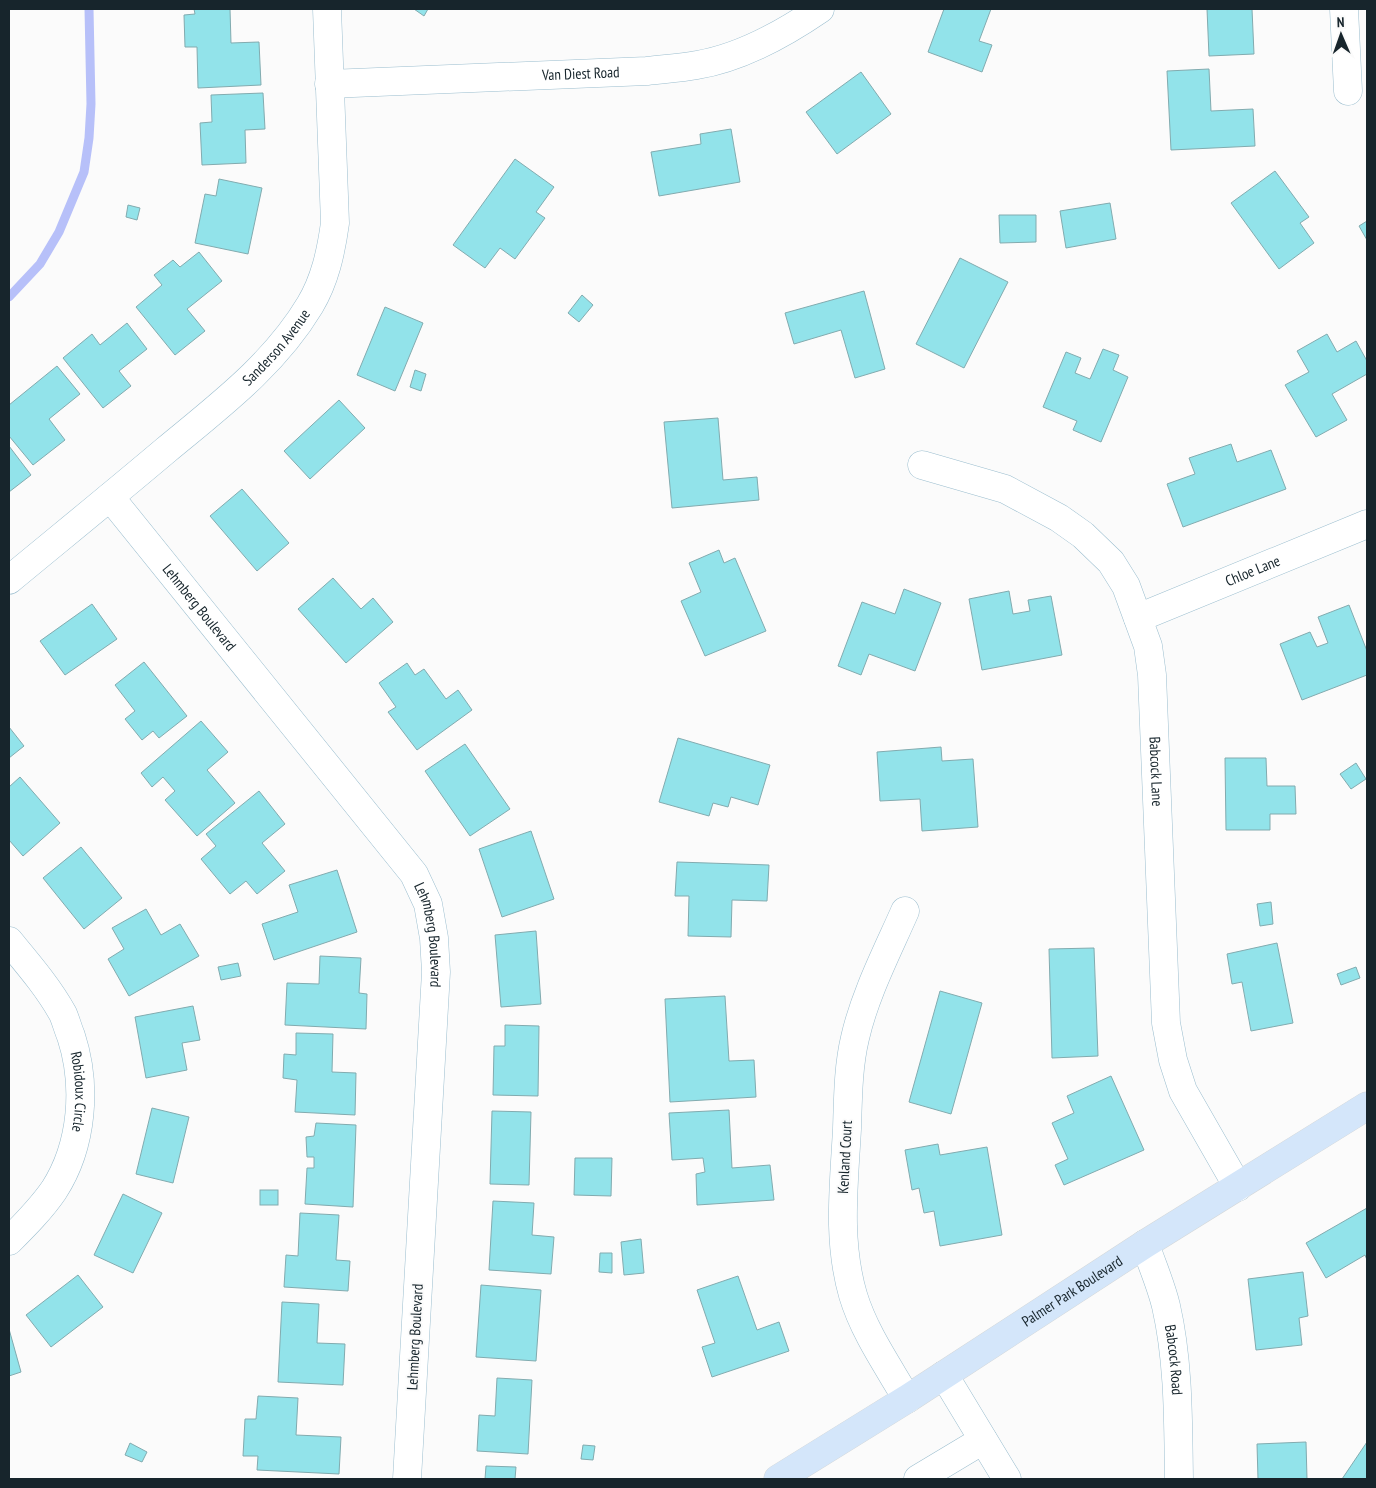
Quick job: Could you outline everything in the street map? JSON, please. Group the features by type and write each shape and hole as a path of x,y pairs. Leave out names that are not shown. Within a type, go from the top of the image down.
{"main road":[{"name":"Palmer Park Boulevard","path":"778,1479 907,1399 1145,1244 1367,1106"}],"street":[{"name":"Sanderson Avenue","path":"9,580 244,386 280,346 310,305 323,279 331,253 336,223 327,9"},
{"name":"Van Diest Road","path":"329,84 647,71 699,65 745,51 793,28 820,9"},
{"path":"1344,9 1348,90"},
{"name":"Babcock Lane","path":"922,465 1005,490 1059,518 1083,534 1111,562 1126,586 1148,646 1152,675 1166,1022 1173,1060 1183,1091 1238,1187"},
{"name":"Lehmberg Boulevard","path":"110,497 414,874 428,904 434,938 436,972 407,1479"},
{"name":"Chloe Lane","path":"1138,618 1367,524"},
{"name":"Kenland Court","path":"905,910 873,983 855,1038 850,1068 842,1230 845,1263 853,1296 866,1329 907,1399"},
{"name":"Robidoux Circle","path":"9,941 44,983 64,1016 76,1050 81,1087 79,1121 70,1156 55,1189 34,1217 9,1241"},
{"name":"Babcock Road","path":"1145,1244 1166,1305 1172,1342 1178,1396 1179,1479"},
{"path":"944,1375 1007,1479"},
{"path":"918,1479 984,1440"}],"building":[{"path":"194,9 230,9 231,43 259,42 261,85 198,88 197,47 185,47 184,15 195,14"},
{"path":"414,9 428,9 424,16"},
{"path":"944,9 991,9 979,41 992,45 982,72 928,52"},
{"path":"1207,9 1252,9 1254,54 1209,56"},
{"path":"1209,69 1211,111 1253,109 1255,146 1171,150 1167,71"},
{"path":"861,72 891,114 837,154 806,112"},
{"path":"263,93 265,129 245,130 246,163 202,165 200,123 212,122 211,95"},
{"path":"731,129 740,182 659,196 651,152 701,144 700,134"},
{"path":"515,159 554,187 536,212 545,218 515,259 500,248 485,268 453,245"},
{"path":"1275,171 1309,217 1300,223 1314,243 1279,269 1231,203"},
{"path":"219,179 262,188 248,254 195,243 205,194 216,196"},
{"path":"1110,203 1116,239 1066,248 1060,211"},
{"path":"128,205 140,208 137,220 126,217"},
{"path":"999,215 1036,215 1036,242 1000,243"},
{"path":"1367,221 1367,240 1359,226"},
{"path":"199,252 222,281 187,309 205,331 175,355 136,307 162,285 154,275 173,260 180,267"},
{"path":"960,258 1008,282 964,368 916,344"},
{"path":"864,291 885,369 855,378 841,330 794,344 785,313"},
{"path":"582,295 593,305 579,322 568,313"},
{"path":"385,307 423,323 395,391 357,375"},
{"path":"127,323 147,349 119,371 131,386 103,408 63,358 92,334 100,345"},
{"path":"1327,334 1337,352 1356,341 1367,361 1367,374 1332,394 1347,420 1316,437 1285,385 1309,372 1297,351"},
{"path":"1103,349 1119,355 1113,370 1128,377 1101,442 1073,430 1077,421 1043,407 1066,352 1081,358 1075,373 1090,379"},
{"path":"57,366 80,394 49,419 65,440 33,465 9,436 9,405"},
{"path":"415,370 426,374 421,391 410,387"},
{"path":"339,400 365,428 310,479 284,451"},
{"path":"718,418 723,480 757,477 759,500 672,508 664,422"},
{"path":"1231,444 1237,462 1271,450 1286,489 1183,527 1167,484 1195,474 1189,458"},
{"path":"9,446 31,475 9,492"},
{"path":"242,489 289,543 257,571 210,516"},
{"path":"719,550 724,563 735,558 766,631 705,656 681,601 701,592 689,563"},
{"path":"333,578 361,609 373,598 393,622 346,663 298,609"},
{"path":"904,589 941,603 915,671 869,654 861,675 838,666 862,602 895,614"},
{"path":"1009,591 1013,614 1030,611 1028,600 1051,596 1062,655 982,670 969,599"},
{"path":"92,604 117,639 65,675 40,641"},
{"path":"1349,605 1367,651 1367,675 1302,700 1280,644 1310,632 1317,647 1328,643 1318,617"},
{"path":"144,662 187,716 159,738 153,731 142,740 125,719 135,711 115,685"},
{"path":"407,663 415,675 424,669 446,699 458,690 472,710 417,750 388,712 396,707 379,683"},
{"path":"201,721 228,752 207,770 235,803 197,836 165,800 175,791 163,777 152,787 141,773"},
{"path":"9,727 24,746 9,758"},
{"path":"678,738 770,765 758,805 731,797 728,807 713,803 709,816 659,802"},
{"path":"465,744 510,809 470,836 425,771"},
{"path":"941,747 942,761 973,759 978,827 922,831 920,799 880,801 877,752"},
{"path":"1225,758 1266,758 1267,786 1295,786 1296,814 1270,814 1270,830 1226,830"},
{"path":"1356,763 1366,779 1351,789 1340,774"},
{"path":"20,777 60,823 23,856 9,840 9,787"},
{"path":"259,791 285,824 262,843 285,871 257,894 246,881 230,894 201,859 216,846 206,834"},
{"path":"531,831 554,899 502,917 479,849"},
{"path":"81,847 122,898 84,929 43,878"},
{"path":"677,862 769,865 767,901 732,900 731,937 688,936 689,896 675,896"},
{"path":"337,870 357,932 274,960 262,924 298,912 289,885"},
{"path":"1271,902 1273,924 1260,926 1257,904"},
{"path":"146,909 161,935 180,924 199,956 129,996 108,959 124,949 112,928"},
{"path":"536,931 541,1004 501,1007 495,935"},
{"path":"1277,943 1293,1023 1251,1031 1242,982 1232,984 1227,954"},
{"path":"1094,948 1098,1056 1052,1058 1049,949"},
{"path":"320,956 361,958 359,993 367,994 366,1029 285,1025 287,983 319,984"},
{"path":"238,963 241,976 221,980 218,967"},
{"path":"1356,967 1360,978 1341,985 1337,974"},
{"path":"940,991 982,1003 951,1114 909,1102"},
{"path":"725,996 729,1061 754,1060 756,1097 670,1102 665,999"},
{"path":"193,1006 200,1040 182,1043 187,1070 146,1078 135,1017"},
{"path":"505,1025 539,1026 538,1096 493,1095 494,1046 505,1046"},
{"path":"296,1033 333,1034 332,1072 356,1073 355,1115 295,1112 297,1080 283,1078 284,1054 296,1055"},
{"path":"1111,1076 1144,1150 1064,1185 1055,1165 1068,1159 1052,1123 1074,1113 1067,1096"},
{"path":"152,1108 189,1117 173,1183 136,1174"},
{"path":"729,1110 732,1168 770,1165 774,1200 697,1205 696,1174 705,1172 703,1158 672,1160 669,1113"},
{"path":"492,1111 531,1112 529,1185 490,1184"},
{"path":"316,1123 356,1125 353,1207 305,1204 307,1168 314,1168 314,1157 307,1157 306,1137 314,1136"},
{"path":"938,1144 940,1155 987,1147 1002,1235 940,1246 934,1211 924,1213 919,1188 912,1190 905,1150"},
{"path":"575,1158 612,1158 611,1196 574,1195"},
{"path":"260,1190 278,1190 278,1205 260,1205"},
{"path":"123,1194 162,1213 133,1273 94,1255"},
{"path":"493,1201 534,1203 532,1235 554,1237 551,1274 489,1270"},
{"path":"1367,1208 1367,1260 1365,1255 1326,1278 1306,1243"},
{"path":"300,1213 339,1215 336,1260 350,1261 348,1291 284,1287 286,1255 298,1256"},
{"path":"641,1239 644,1273 624,1275 621,1242"},
{"path":"600,1253 612,1253 612,1273 599,1272"},
{"path":"1303,1272 1308,1316 1299,1318 1302,1345 1256,1350 1248,1279"},
{"path":"78,1275 103,1307 51,1347 26,1315"},
{"path":"738,1276 757,1330 779,1322 789,1351 712,1377 702,1347 715,1343 697,1290"},
{"path":"481,1285 541,1290 536,1361 476,1357"},
{"path":"282,1302 319,1304 317,1343 345,1344 343,1385 278,1382"},
{"path":"9,1329 21,1372 9,1376"},
{"path":"497,1378 532,1380 528,1454 477,1451 479,1415 495,1416"},
{"path":"258,1396 298,1398 296,1435 341,1437 339,1474 257,1470 258,1456 243,1456 245,1419 256,1419"},
{"path":"1306,1442 1307,1479 1258,1479 1257,1444"},
{"path":"1367,1442 1367,1479 1342,1479"},
{"path":"130,1443 147,1452 142,1462 125,1455"},
{"path":"583,1445 595,1446 593,1460 581,1459"},
{"path":"486,1466 516,1467 515,1479 485,1479"}],"waterway":[{"path":"9,297 40,264 59,232 84,172 91,104 89,9"}]}
